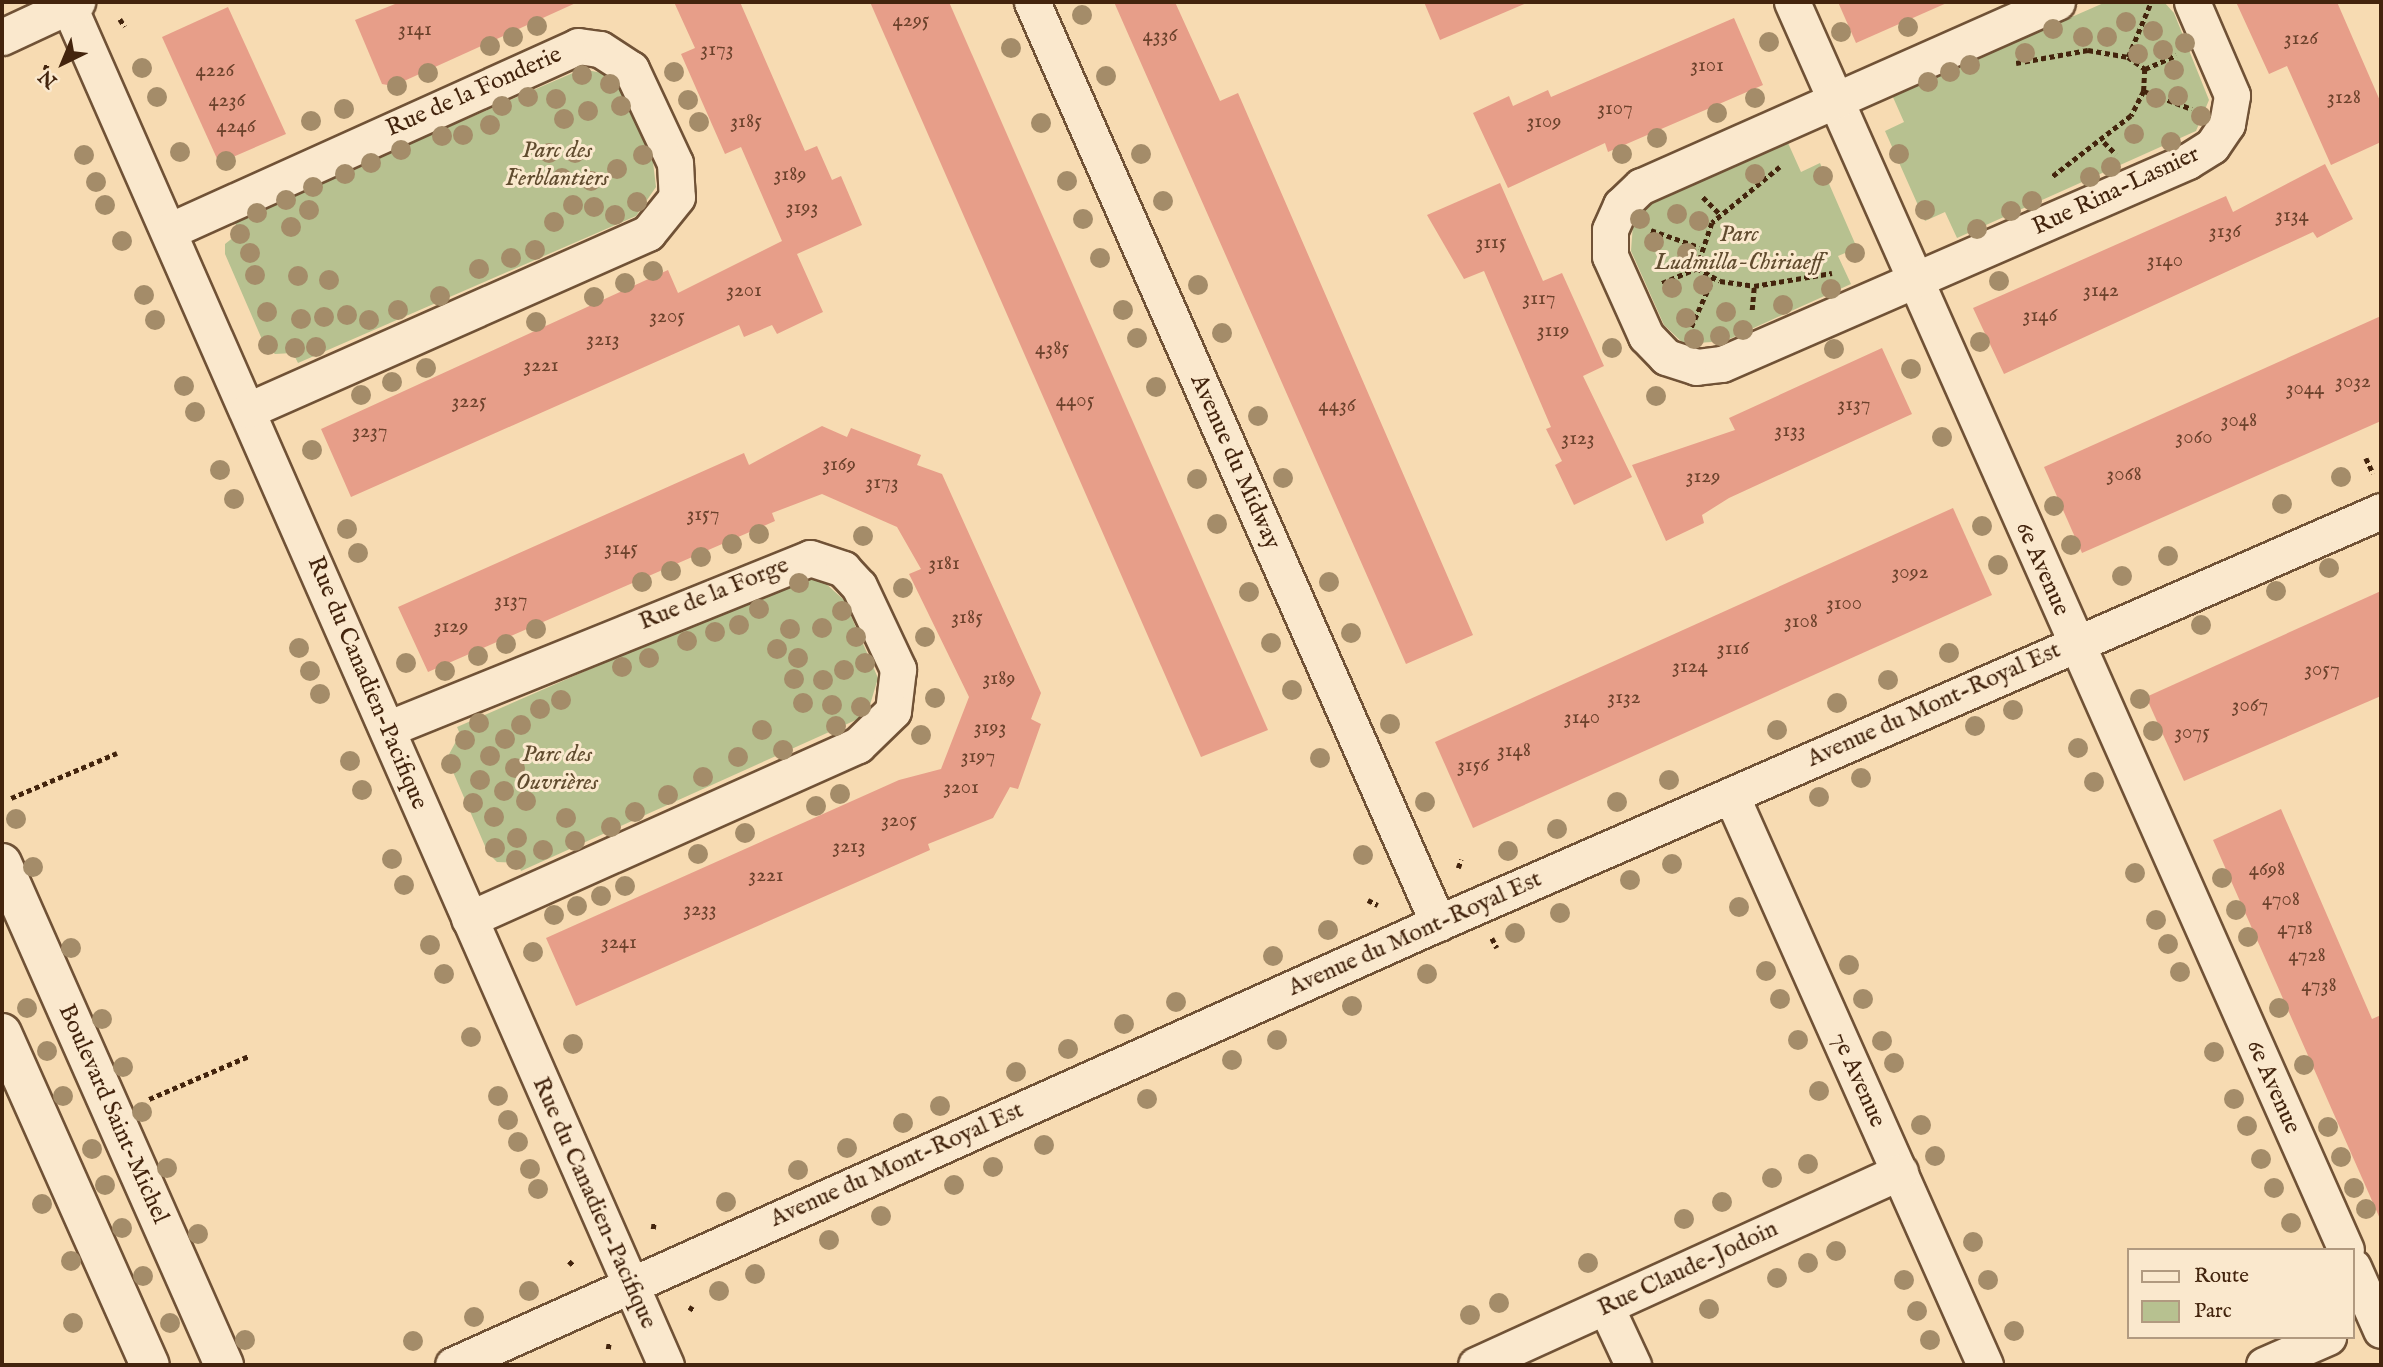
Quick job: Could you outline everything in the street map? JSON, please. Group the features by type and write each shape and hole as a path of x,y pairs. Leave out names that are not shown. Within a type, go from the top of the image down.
{"main road":[{"name":"Boulevard Saint-Michel","path":"2,863 224,1365"},
{"path":"2,1033 150,1365"}],"street":[{"name":"Avenue du Midway","path":"1032,2 1438,923"},
{"name":"6e Avenue","path":"1792,2 1835,96 1913,282 2345,1248"},
{"path":"1835,96 2057,2"},
{"name":"Rue Rina-Lasnier","path":"1835,96 1641,186 1621,205 1610,230 1610,256 1646,335 1666,357 1696,367 1722,364 1913,282 2212,146 2227,124 2232,95 2192,2"},
{"path":"2,37 71,4"},
{"name":"Rue du Canadien-Pacifique","path":"71,4 666,1365"},
{"name":"Rue de la Fonderie","path":"169,231 578,46 600,49 631,69 675,163 677,197 648,233 248,410"},
{"name":"Avenue du Mont-Royal Est","path":"453,1365 1438,923 2381,511"},
{"name":"Rue de la Forge","path":"387,729 810,558 843,569 859,586 898,669 893,711 858,745 469,919"},
{"name":"7e Avenue","path":"1731,795 1985,1365"},
{"name":"Rue Claude-Jodoin","path":"1476,1365 1900,1172"},
{"path":"2355,1272 2373,1322"},
{"path":"1606,1307 1633,1365"},
{"path":"2264,1365 2323,1339"}],"path":[{"path":"2128,57 2151,2"},
{"path":"120,19 125,27"},
{"path":"2145,69 2190,48"},
{"path":"2003,66 2088,50 2128,57 2145,69"},
{"path":"2045,181 2104,142 2144,91 2145,69"},
{"path":"2144,91 2207,115"},
{"path":"1697,268 1699,247 1735,200 1793,158"},
{"path":"1644,228 1699,247"},
{"path":"1697,268 1713,278 1754,286 1844,270"},
{"path":"1648,289 1697,268"},
{"path":"1688,333 1713,278"},
{"path":"2366,458 2373,472"},
{"path":"11,798 117,753"},
{"path":"1458,868 1461,860"},
{"path":"1367,900 1378,905"},
{"path":"1492,937 1497,948"},
{"path":"145,1101 248,1056"},
{"path":"653,1229 654,1222"},
{"path":"569,1261 575,1267"}],"green space":[{"path":"2106,2 2164,2 2174,13 2209,100 2196,131 1957,238 1945,212 1925,221 1885,131 1904,122 1892,95"},
{"name":"Parc des Ferblantiers","path":"582,69 602,73 623,92 653,162 656,187 636,216 298,363 293,353 275,354 264,344 225,254 225,244 239,233 234,220"},
{"name":"Parc Ludmilla-Chiriaeff","path":"1788,143 1801,172 1820,163 1857,248 1838,256 1851,284 1725,341 1684,344 1664,325 1631,251 1633,224 1648,204"},
{"name":"Parc des Ouvrières","path":"801,577 824,582 844,600 878,678 867,715 521,871 518,863 497,862 488,853 447,758 460,734 457,727"}],"building":[{"path":"400,2 578,2 393,86 382,84 355,20"},
{"path":"674,2 740,2 805,151 817,146 832,180 841,176 862,225 797,254 823,312 777,334 772,325 744,337 739,325 351,497 321,429 668,270 678,293 782,241 741,147 725,154 681,54 695,48"},
{"path":"870,2 949,2 1268,730 1201,757"},
{"path":"1114,2 1175,2 1220,101 1238,93 1473,635 1406,664"},
{"path":"1424,2 1529,2 1440,40"},
{"path":"1838,2 1949,2 1856,43"},
{"path":"2236,2 2337,2 2381,103 2381,142 2331,165 2287,66 2269,74"},
{"path":"228,7 286,134 219,163 162,37"},
{"path":"1734,18 1763,85 1608,152 1605,143 1508,188 1473,113 1509,96 1513,106 1548,90 1551,97"},
{"path":"2325,164 2353,219 2317,238 2313,232 2004,374 1973,308 2226,196 2233,212"},
{"path":"1500,183 1543,281 1562,273 1604,366 1583,376 1632,477 1574,505 1555,465 1562,461 1546,429 1551,427 1484,271 1464,279 1427,215"},
{"path":"2381,316 2381,421 2082,553 2044,467"},
{"path":"1882,348 1912,414 1729,498 1702,515 1704,523 1666,541 1632,465 1735,430 1729,418"},
{"path":"822,426 847,437 851,428 921,455 917,465 942,474 1041,693 1031,719 1041,724 1018,789 1010,787 993,818 928,844 930,850 576,1006 546,938 899,780 941,769 969,697 909,574 921,569 897,527 822,494 772,513 775,521 428,672 398,607 744,453 749,465"},
{"path":"1953,508 1992,595 1473,828 1435,742"},
{"path":"2381,591 2381,696 2184,781 2146,697"},
{"path":"2281,809 2372,1019 2381,1015 2381,1221 2213,840"}]}
